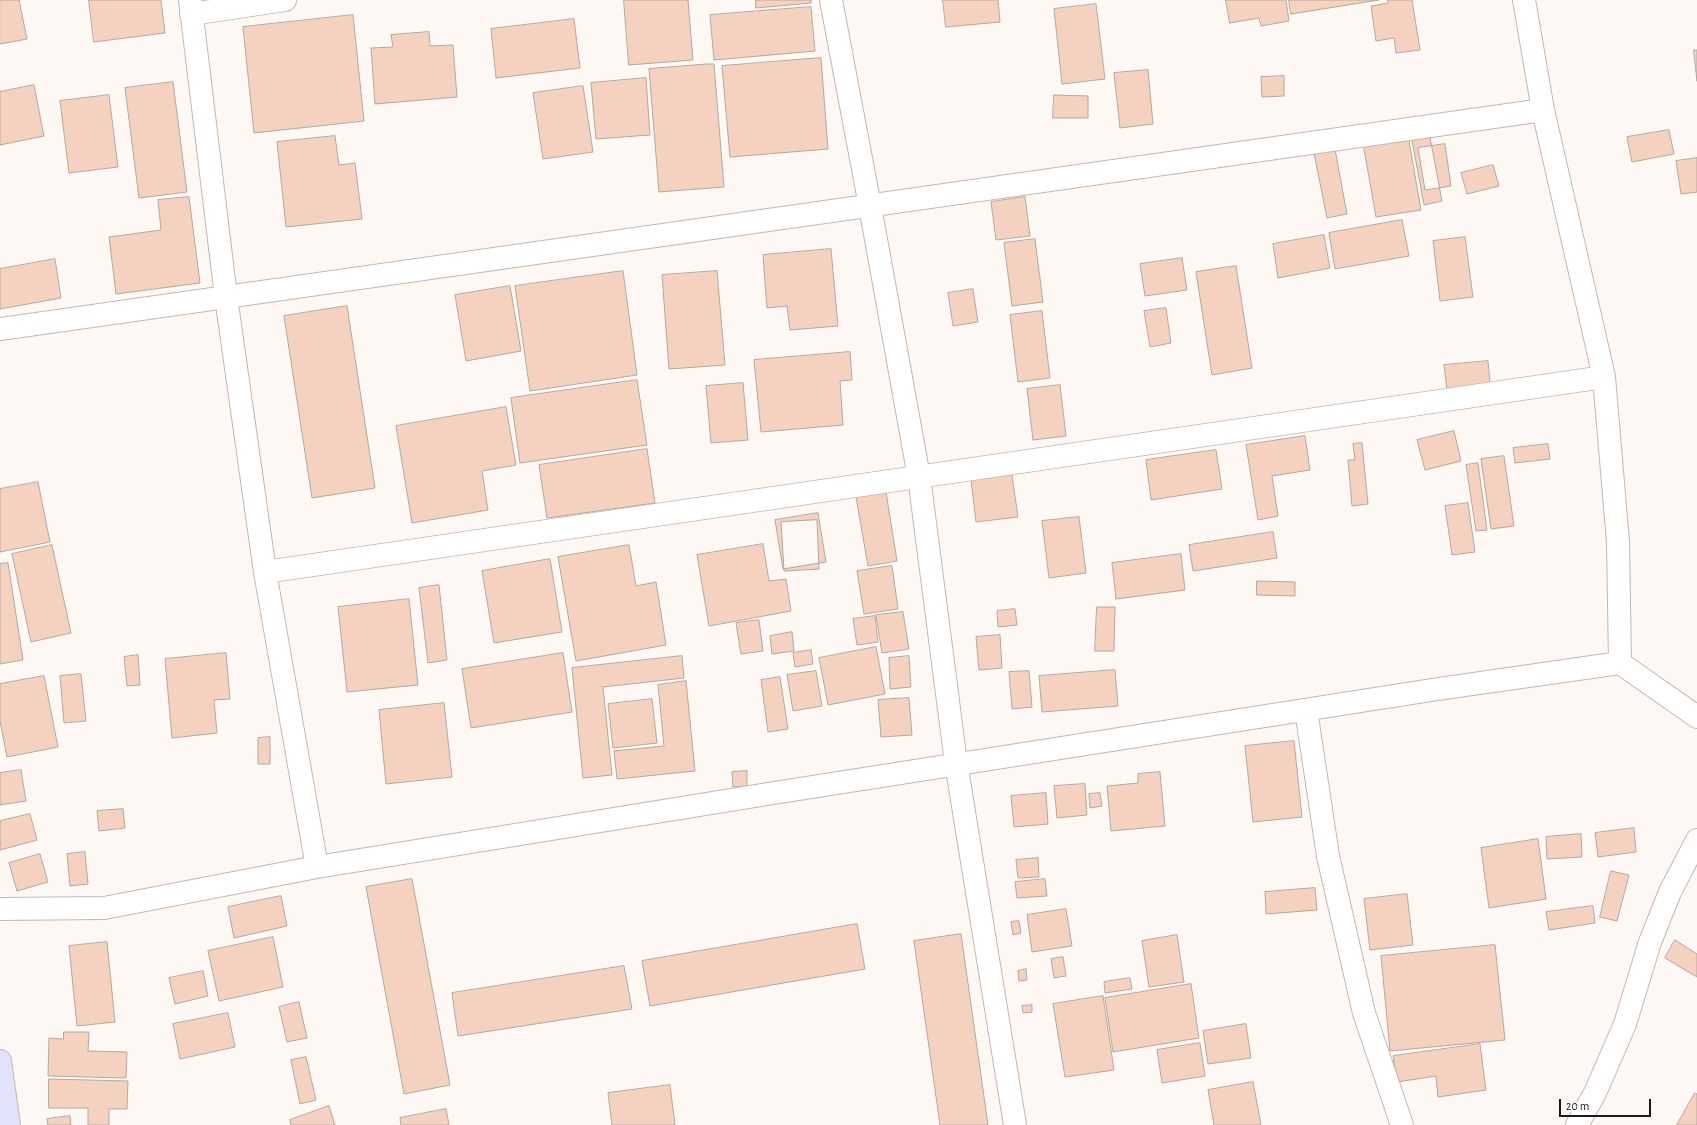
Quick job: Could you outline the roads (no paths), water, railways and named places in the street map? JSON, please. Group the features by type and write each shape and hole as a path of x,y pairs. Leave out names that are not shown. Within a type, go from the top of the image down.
{"main road":[{"path":"0,1061 9,1125"}],"street":[{"path":"285,0 191,7 226,297 265,572 317,867"},
{"path":"830,0 870,206 919,477 956,763 1015,1125"},
{"path":"1524,0 1543,110 1604,377 1618,542 1620,663"},
{"path":"0,329 1543,110"},
{"path":"265,572 1604,377"},
{"path":"0,909 104,908 317,867 956,763 1620,663 1697,717"},
{"path":"1306,710 1328,856 1364,1013 1402,1125"},
{"path":"1577,1125 1595,1093 1625,1024 1650,942 1670,892 1697,840"}]}
